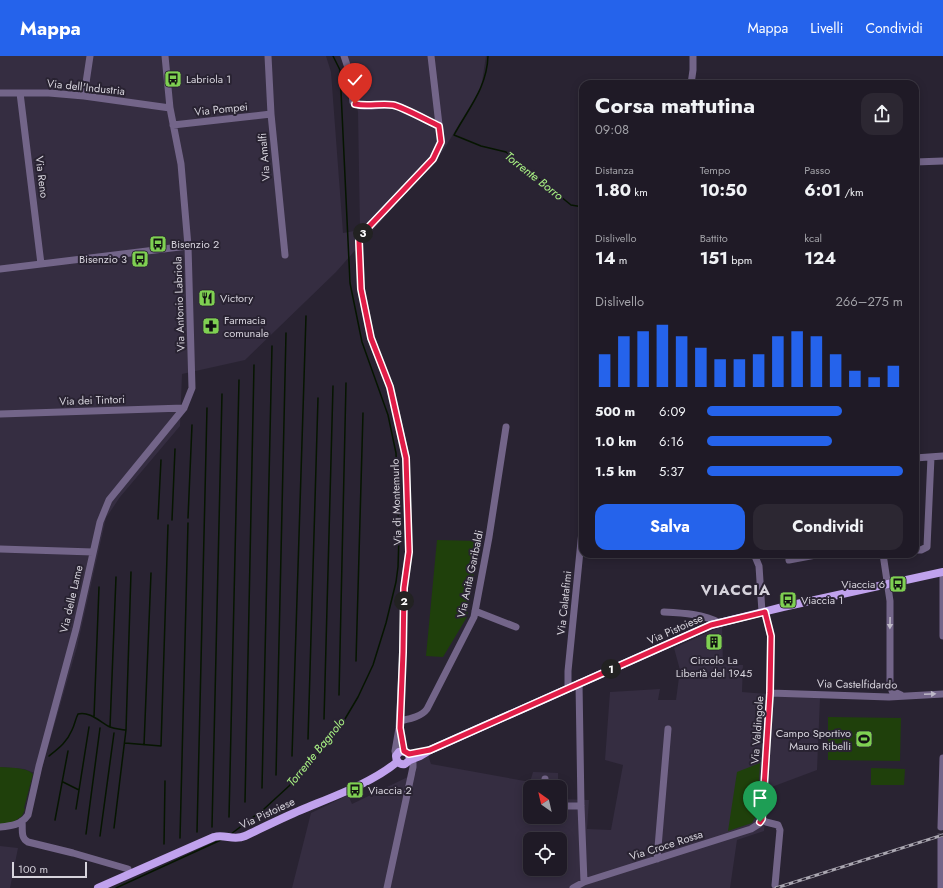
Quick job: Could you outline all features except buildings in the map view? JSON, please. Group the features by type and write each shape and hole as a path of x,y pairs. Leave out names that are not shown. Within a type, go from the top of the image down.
{"main road":[{"name":"Via Pistoiese","path":"98,888 214,837 223,836 236,838 245,836 349,790 404,758 420,756 430,750 711,625 763,612 943,573"}],"street":[{"path":"84,96 90,56"},
{"name":"Via Antonio Labriola","path":"165,56 170,108 181,164 188,246 193,384 184,408"},
{"name":"Via Amalfi","path":"268,56 271,114 285,255"},
{"path":"344,56 350,71 353,102 355,104 364,106 394,105 439,126"},
{"path":"431,56 439,126"},
{"path":"692,80 694,70 693,56"},
{"name":"Via dell'Industria","path":"0,93 49,93 84,96 170,108"},
{"name":"Via Reno","path":"20,93 41,264"},
{"name":"Via Pompei","path":"173,125 271,114"},
{"name":"Via di Montemurlo","path":"387,888 414,765 404,758 400,724 404,638 404,588 409,552 406,458 390,387 371,338 361,289 359,241 362,234 433,159 441,142 439,126"},
{"path":"919,162 943,161"},
{"path":"0,269 188,246"},
{"name":"Via dei Tintori","path":"0,414 184,408"},
{"name":"Via delle Lame","path":"22,836 24,820 30,808 39,766 76,629 100,522 109,500 184,408"},
{"name":"Via Anita Garibaldi","path":"400,724 425,712 472,622 489,537 506,427"},
{"path":"919,458 943,456"},
{"path":"919,550 927,548 931,457"},
{"path":"0,549 93,552"},
{"name":"Via Calatafimi","path":"568,688 568,671 579,558"},
{"name":"Via Valdingole","path":"756,558 759,566 763,612 771,636 770,693 762,819"},
{"path":"789,560 800,558"},
{"path":"884,558 890,601 890,682 892,691 904,696"},
{"path":"943,573 943,636"},
{"path":"475,611 516,627"},
{"path":"664,612 696,614 720,623"},
{"path":"867,696 885,692 890,682"},
{"path":"579,683 584,882"},
{"name":"Via Castelfidardo","path":"770,693 889,697 943,694"},
{"path":"657,859 668,729"},
{"path":"941,827 943,758"},
{"path":"567,806 581,806"},
{"path":"762,819 766,822 778,825 780,830 775,885"},
{"name":"Via Croce Rossa","path":"573,888 584,882 751,829 759,824 762,819"},
{"path":"0,827 11,826 24,820"},
{"path":"11,826 28,842 128,869"},
{"path":"941,840 941,888"}],"shaded area":[{"path":"0,56 326,56 331,72 343,233 360,230 358,112 345,56 486,56 481,88 443,151 336,272 245,360 182,374 180,426 120,497 106,518 77,647 40,775 24,769 0,767"},
{"path":"722,626 723,664 743,665 742,692 820,698 817,770 769,788 764,831 737,840 730,888 292,888 311,813 348,795 352,804 416,773 416,761 428,755 431,764 523,781 523,824 567,824 567,799 589,800 587,829 611,830 623,765 605,760 610,692 660,689 658,700 676,700 680,670 674,648"},
{"path":"533,772 558,773 558,780 531,780"},
{"path":"0,846 18,848 10,888 0,888"}],"green space":[{"path":"437,540 479,541 467,617 443,657 426,656"},
{"name":"Campo Sportivo Mauro Ribelli","path":"828,717 901,718 900,761 828,760"},
{"path":"760,763 757,814 752,823 728,831 737,772"},
{"path":"0,767 22,769 33,774 22,816 12,823 0,824"},
{"path":"871,768 905,769 904,785 871,785"}],"waterway":[{"name":"Torrente Bagnolo","path":"231,834 264,809 289,786 342,724 358,697 373,665 386,623 398,567 399,536 396,453 388,415 362,342 350,283 340,70 333,56"},
{"name":"Torrente Borro","path":"488,56 487,68 476,98 454,135 481,146 506,152 571,205 579,206"},
{"path":"292,756 306,316"},
{"path":"276,775 286,333"},
{"path":"262,788 272,346"},
{"path":"245,802 254,365"},
{"path":"229,817 239,380"},
{"path":"339,695 346,383"},
{"path":"324,719 333,386"},
{"path":"212,827 222,394"},
{"path":"308,739 318,398"},
{"path":"197,832 207,408"},
{"path":"356,661 363,413"},
{"path":"188,518 192,425"},
{"path":"172,520 175,449"},
{"path":"158,519 161,460"},
{"path":"180,838 188,523"},
{"path":"125,743 161,746 168,525"},
{"path":"114,828 126,730 131,572"},
{"path":"144,745 151,573"},
{"path":"110,727 116,577"},
{"path":"94,717 99,587"},
{"path":"49,756 68,738 78,714 82,713 91,715 110,727 125,730"},
{"path":"76,809 89,727"},
{"path":"86,834 100,728"},
{"path":"100,836 114,733"},
{"path":"55,820 68,751"},
{"path":"164,844 165,781"},
{"path":"63,782 79,790"},
{"name":"Torrente Bagnolo","path":"116,888 223,839"}],"tunnel":[{"path":"941,827 941,840"}],"railway":[{"path":"776,888 943,835"}],"place":[{"name":"Labriola 1","path":"173,79"},
{"name":"Bisenzio 2","path":"158,244"},
{"name":"Bisenzio 3","path":"140,259"},
{"name":"Victory","path":"207,298"},
{"name":"Farmacia comunale","path":"211,326"},
{"name":"Viaccia 6","path":"898,584"},
{"name":"Viaccia 1","path":"788,600"},
{"name":"Circolo La Libertà del 1945","path":"714,642"},
{"name":"Campo Sportivo Mauro Ribelli","path":"864,739"},
{"name":"Viaccia 2","path":"355,790"}],"district":[{"name":"VIACCIA","path":"736,590"}],"route":[{"path":"355,104 364,106 394,105 439,126 441,142 433,159 362,234 359,241 361,289 371,338 390,387 406,458 409,552 404,588 405,616 400,728 404,751 409,754 430,750 711,625 765,612 771,636 770,693 762,819 760,822"}]}
